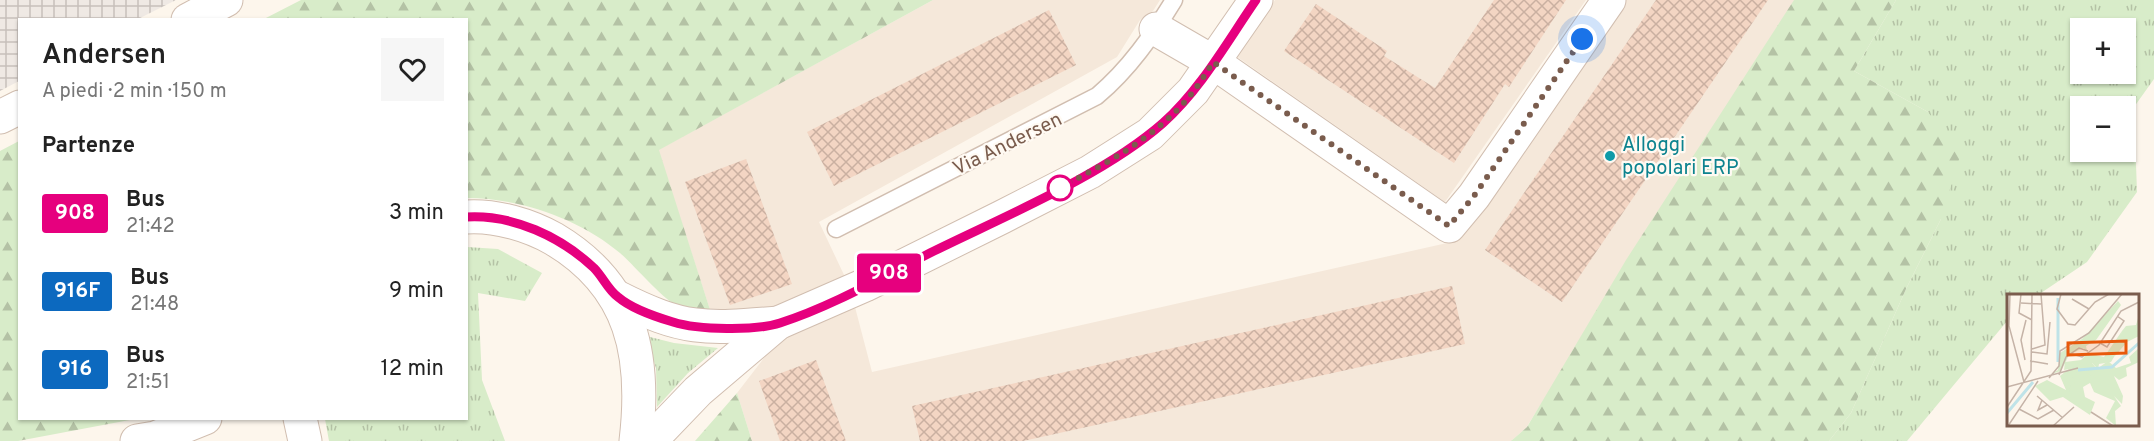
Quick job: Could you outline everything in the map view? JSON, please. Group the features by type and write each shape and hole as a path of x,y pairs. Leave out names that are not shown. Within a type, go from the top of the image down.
{"street":[{"path":"192,18 226,0"},
{"path":"650,441 698,392 778,324 865,285 1111,160 1150,134 1180,108 1256,0"},
{"path":"1156,29 1213,62 1449,226 1474,196 1609,0"},
{"path":"0,117 18,108"},
{"path":"468,217 493,219 524,226 547,235 573,250 595,269 617,297 630,333 640,384 636,441"},
{"path":"617,297 647,312 690,326 720,328 778,324"},
{"path":"159,440 201,420"},
{"path":"300,420 305,441"}],"lane":[{"name":"Via Andersen","path":"836,229 1084,104 1123,73 1156,29 1174,0"}],"shaded area":[{"path":"0,0 176,0 140,18 18,18 18,82 0,91"},
{"path":"933,0 1160,0 1153,11 1140,20 1117,57 819,222 845,277 777,309 712,316 658,150"},
{"path":"1275,0 1586,0 1445,202 1236,56"},
{"path":"1626,0 1795,0 1526,428 1511,441 752,441 737,393 777,341 855,307 872,372 1456,241"}],"green space":[{"path":"301,0 933,0 659,150 712,316 689,311 674,304 620,253 587,230 528,206 468,198 468,18 266,18"},
{"path":"1794,0 1896,0 1854,71 1928,112 1960,156 1941,219 1906,289 1851,413 1829,441 1511,441 1527,427 1626,260"},
{"path":"1896,0 2154,0 2154,79 2136,104 2136,96 2070,96 2070,162 2136,162 2137,192 2087,262 2039,294 2007,294 2007,321 1907,441 1829,441 1851,413 1906,289 1941,219 1928,112 1854,71"},
{"path":"18,142 18,420 130,420 18,441 0,441 0,151"},
{"path":"468,247 498,249 542,273 525,301 478,293 482,380 505,441 329,441 325,420 468,420"},
{"path":"646,336 674,343 718,348 688,373 657,407 656,368"},
{"path":"737,393 752,441 695,441"}],"building":[{"path":"1494,0 1566,0 1509,87 1505,84 1454,163 1284,51 1316,4 1387,51 1384,56 1435,88"},
{"path":"1656,0 1768,0 1562,302 1485,250"},
{"path":"1049,10 1076,65 834,186 807,132"},
{"path":"746,159 792,284 730,305 685,182"},
{"path":"1452,286 1465,344 1023,441 920,441 912,406"},
{"path":"816,360 846,441 780,441 759,381"}],"bus line":[{"name":"908","path":"468,217 493,219 524,226 547,235 573,250 595,269 617,297 672,322 704,328 778,324 865,285 1002,217 1090,172 1150,134 1180,108 1256,0"}],"place":[{"name":"Alloggi popolari ERP","path":"1610,156"}],"route":[{"path":"1060,188 1111,160 1150,134 1180,108 1213,62 1449,226 1474,196 1582,39"}]}
